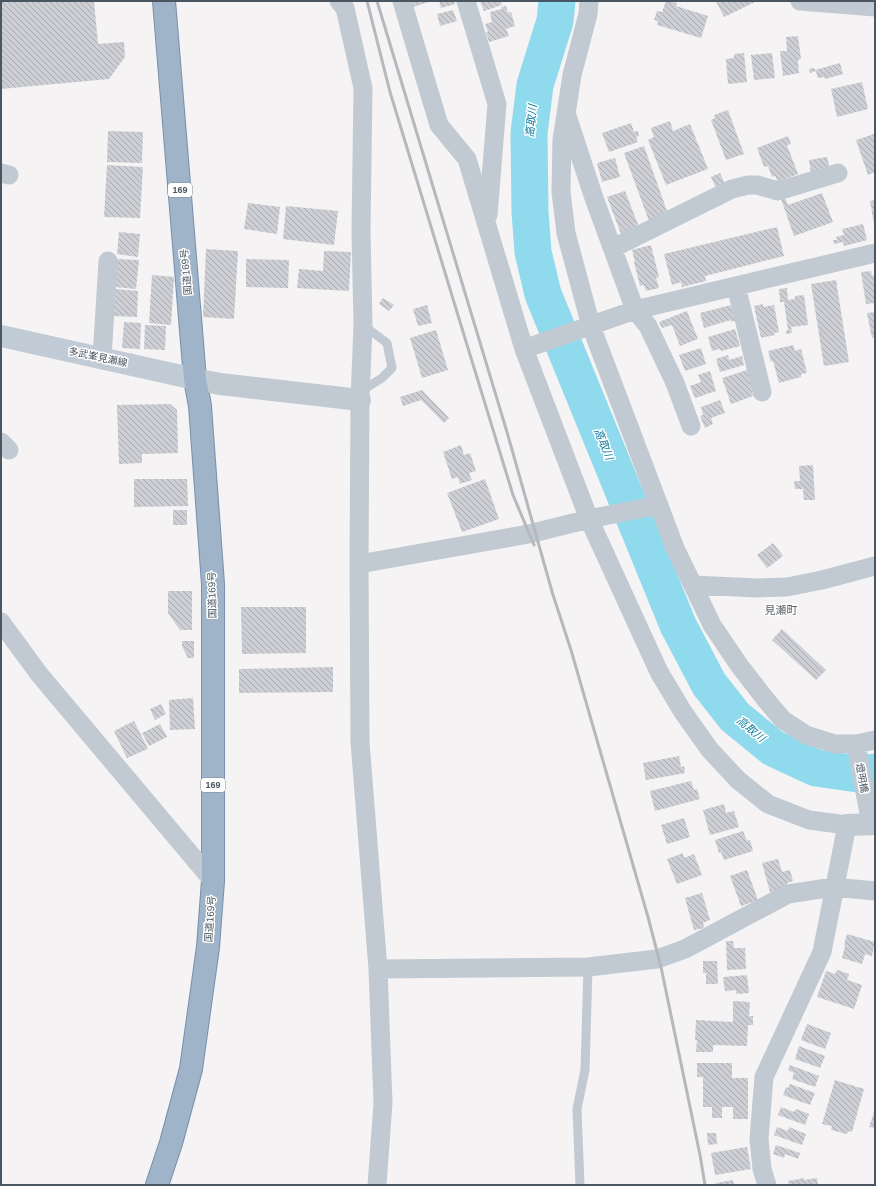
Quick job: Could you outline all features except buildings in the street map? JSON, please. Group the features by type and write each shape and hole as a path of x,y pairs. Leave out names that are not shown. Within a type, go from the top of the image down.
{"highway":[{"name":"国道169号","path":"157,1185 171,1143 191,1069 208,947 213,881 213,584 200,406 195,379 164,1"}],"main road":[{"name":"多武峯見瀬線","path":"1,336 195,379"}],"street":[{"path":"338,1 346,8 363,88 361,231 363,325 359,564 360,742 378,969 383,1103 377,1185"},
{"path":"402,1 439,125 467,159 487,227 528,348 659,672 683,712 710,750 738,780 768,804 809,820 847,825 873,824"},
{"path":"466,1 497,104 487,227"},
{"path":"589,1 588,14 572,75 566,111 562,140 560,192 566,233 586,327 656,506 675,548 712,625 739,665 783,720 806,735 836,744 857,748 875,740"},
{"path":"800,1 875,7"},
{"path":"566,111 594,198 635,310 648,326 675,383 691,426"},
{"path":"613,248 732,189 748,185 757,185 778,191 838,173"},
{"path":"528,348 635,310 875,253"},
{"path":"102,358 108,262"},
{"path":"736,286 762,392"},
{"path":"195,379 220,384 361,395"},
{"path":"359,564 529,534 656,506"},
{"path":"693,585 787,588 875,566"},
{"path":"1,622 39,674 213,881"},
{"name":"燈明橋","path":"857,748 867,802 873,824"},
{"path":"768,1185 762,1169 758,1139 764,1076 822,952 847,825"},
{"path":"378,969 588,967 657,959 685,948 788,894 834,887 875,891"}],"lane":[{"path":"361,395 392,368 387,343 363,325"},
{"path":"580,1185 577,1109 585,1070 588,967"}],"waterway":[{"name":"高取川","path":"557,1 555,21 535,85 529,133 530,212 533,252 543,294 678,625 709,684 735,717 773,748 816,768 858,774 875,772"}],"railway":[{"path":"367,1 390,92 513,495 534,545"},
{"path":"377,1 507,432 553,595 571,650 648,917 661,967 705,1185"}],"district":[{"name":"見瀬町","path":"781,610"}]}
